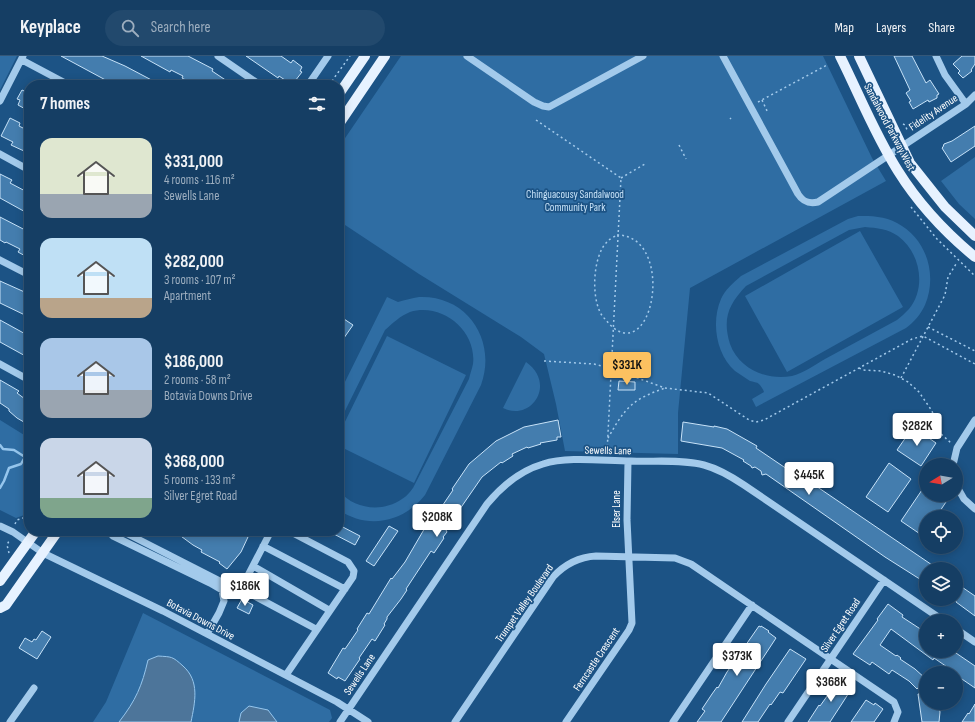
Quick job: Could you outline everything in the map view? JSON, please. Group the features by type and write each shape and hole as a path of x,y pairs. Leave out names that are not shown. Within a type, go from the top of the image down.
{"main road":[{"path":"344,87 365,56"},
{"path":"344,117 385,56"},
{"name":"Sandalwood Parkway West","path":"840,56 889,156 907,185 940,224 975,257"},
{"name":"Sandalwood Parkway West","path":"859,56 901,147 910,163 945,207 975,236"},
{"path":"0,581 32,536"},
{"path":"0,608 6,605 54,536"}],"street":[{"path":"218,56 253,80"},
{"path":"311,80 328,56"},
{"path":"467,56 534,102 545,107 549,107 643,56"},
{"name":"Fidelity Avenue","path":"723,56 798,194 804,201 809,203 818,202 889,156 966,104 975,95"},
{"path":"936,56 945,75 966,104"},
{"path":"0,101 22,58 60,80"},
{"path":"0,154 24,167"},
{"path":"0,260 24,272"},
{"path":"0,364 24,377"},
{"path":"955,458 957,448 975,420"},
{"name":"Sewells Lane","path":"340,722 487,504 503,486 522,472 553,461 573,460 689,463 702,465 724,473 934,614"},
{"name":"Elser Lane","path":"628,461 627,520 629,556"},
{"path":"963,497 975,509"},
{"name":"Botavia Downs Drive","path":"0,526 13,532 42,552 163,611 286,675 348,709 368,722"},
{"path":"114,536 222,590 224,601"},
{"path":"132,536 220,582 224,588 224,601 207,634"},
{"path":"268,536 244,583 245,591 316,629"},
{"path":"286,675 353,577 354,571 348,562 299,536"},
{"path":"263,546 345,589"},
{"name":"Trumpet Valley Boulevard","path":"455,722 549,583 566,565 590,556 675,558 691,564 894,702 898,712 894,722"},
{"name":"Ferncastle Crescent","path":"566,722 629,630 632,623 629,556"},
{"path":"253,566 329,610"},
{"name":"Silver Egret Road","path":"788,722 884,580"},
{"path":"673,722 752,605"},
{"path":"963,634 975,642"},
{"path":"10,722 34,688"}],"path":[{"path":"333,80 350,56"},
{"path":"755,104 827,65"},
{"path":"762,100 768,113"},
{"path":"536,120 621,178"},
{"path":"679,145 686,159"},
{"path":"621,178 645,164"},
{"path":"607,453 610,368 621,178"},
{"path":"617,235 625,235 640,244 651,262 653,281 651,305 644,322 635,331 625,333 613,328 603,317 598,306 594,281 597,260 606,242 617,235"},
{"path":"900,378 945,294 949,274 956,264"},
{"path":"928,327 975,351"},
{"path":"544,361 589,363 610,368 665,388 708,394 749,420 756,422 764,420 912,339 923,336 975,364"},
{"path":"858,368 863,370 881,371 908,382 919,392 932,410 939,432 957,448"},
{"path":"607,439 618,421 632,403 646,395 665,388"},
{"path":"17,520 24,518"}],"green space":[{"path":"0,56 17,56 0,90"},
{"name":"Chinguacousy Sandalwood Community Park","path":"401,56 823,56 872,158 886,181 690,288 678,413 678,454 565,451 544,354 521,337 419,274 344,224 344,140"},
{"path":"975,157 975,219 959,204 941,181"},
{"path":"858,216 873,216 888,219 907,230 915,238 922,247 930,269 929,293 925,305 917,318 906,328 756,407 752,399 764,392 762,388 758,383 750,381 735,371 723,356 720,347 717,337 716,318 721,299 732,284 741,276 848,219","holes":["865,227 882,229 898,236 912,251 916,260 919,280 915,300 909,309 897,320 796,375 783,377 764,375 755,371 740,360 734,353 730,344 727,319 731,305 746,286 849,230"]},
{"path":"860,231 903,307 787,372 745,296"},
{"path":"387,297 398,302 419,297 436,298 452,304 464,312 474,324 481,337 485,352 485,369 481,385 425,495 407,512 396,517 373,521 362,520 350,516 344,513 344,496 352,502 360,505 369,507 386,506 406,496 413,488 469,379 473,364 473,352 469,341 463,330 445,315 434,311 422,310 410,312 385,330 344,413 344,384"},
{"path":"387,336 466,375 414,483 344,448 344,424"},
{"path":"526,362 535,371 539,380 540,390 537,398 531,405 523,410 513,411 503,408"},
{"path":"0,420 24,435 24,515 16,518 0,510"},
{"path":"143,613 330,710 332,718 329,722 93,722 106,702"}],"shaded area":[{"path":"158,656 174,659 183,666 192,678 195,699 191,722 119,722 130,707 138,692 148,660"},
{"path":"249,706 268,710 277,722 239,722 241,713"}],"building":[{"path":"61,56 102,56 152,80 106,80"},
{"path":"141,56 188,56 213,69 212,71 226,80 186,80 182,78 183,76 171,70 170,72"},
{"path":"246,56 281,56 291,63 293,60 302,67 300,71 302,72 296,80 285,80 279,76 278,78"},
{"path":"894,56 912,56 926,83 930,80 939,94 937,95 937,98 929,102 928,100 913,109 909,102 911,101 906,93 910,90"},
{"path":"962,56 975,56 975,64 971,70 972,71 963,78 958,73 960,71 953,64"},
{"path":"22,90 24,91 24,108 18,105 20,100 17,99"},
{"path":"10,118 20,123 19,126 24,128 24,151 11,145 13,142 1,136"},
{"path":"975,126 975,146 951,162 942,148 944,144 952,141"},
{"path":"0,174 12,180 10,183 24,190 24,211 0,198"},
{"path":"0,217 24,229 24,255 18,252 20,249 0,240"},
{"path":"0,281 24,292 24,315 0,303"},
{"path":"344,319 353,325 344,338"},
{"path":"0,320 24,333 24,355 0,342"},
{"path":"0,380 19,391 17,393 24,398 24,422 17,418 9,411 9,409 0,403"},
{"path":"619,381 635,382 635,390 618,390"},
{"path":"558,420 561,437 557,437 557,440 540,443 541,444 528,448 527,447 512,454 513,456 502,463 501,462 482,477 453,519 454,521 446,530 447,532 443,537 444,538 434,553 431,551 401,599 387,617 384,624 385,625 375,641 372,639 345,681 338,677 337,679 328,673 343,648 345,649 358,630 357,629 367,613 369,614 391,578 392,579 405,562 426,526 428,527 469,464 496,441 524,427"},
{"path":"683,422 727,429 757,446 756,448 812,486 813,484 928,562 919,562 919,579 885,557 766,474 762,475 761,471 755,467 752,468 743,461 744,460 722,448 681,441"},
{"path":"913,427 936,443 926,458 919,458 919,465 897,450"},
{"path":"889,463 911,479 888,512 866,497"},
{"path":"919,494 919,502 946,502 941,510 919,510 919,533 901,521"},
{"path":"389,526 398,531 374,566 366,561"},
{"path":"344,528 360,536 355,545 338,536 344,536"},
{"path":"181,536 248,537 241,552 227,569 219,563 220,562 201,552 202,550"},
{"path":"963,588 975,596 975,616 961,606 963,606"},
{"path":"242,599 253,605 249,614 237,608"},
{"path":"888,604 903,615 902,617 919,628 919,650 891,629 880,645 896,656 897,655 901,658 900,659 919,673 919,687 917,689 909,681 892,670 889,674 872,662 870,665 853,654 878,620 877,619"},
{"path":"759,626 769,631 768,632 776,638 721,722 697,722 705,711 702,709 717,687 718,688 727,672"},
{"path":"42,631 51,637 37,659 19,648 25,638 32,642 34,639 36,640"},
{"path":"790,649 806,659 783,693 780,692 758,722 742,722 766,684"},
{"path":"934,658 963,658 975,666 975,688 963,680 963,666 946,666"},
{"path":"836,680 839,682 840,680 852,688 830,722 808,722 830,692"},
{"path":"866,700 874,705 875,703 883,709 874,722 851,722"},
{"path":"975,704 975,722 962,722 968,713 969,714"},
{"path":"920,710 940,710 939,722 922,722"}],"waterway":[{"path":"0,445 3,449 14,450 24,456"},
{"path":"0,488 9,468 21,464 24,459"}]}
